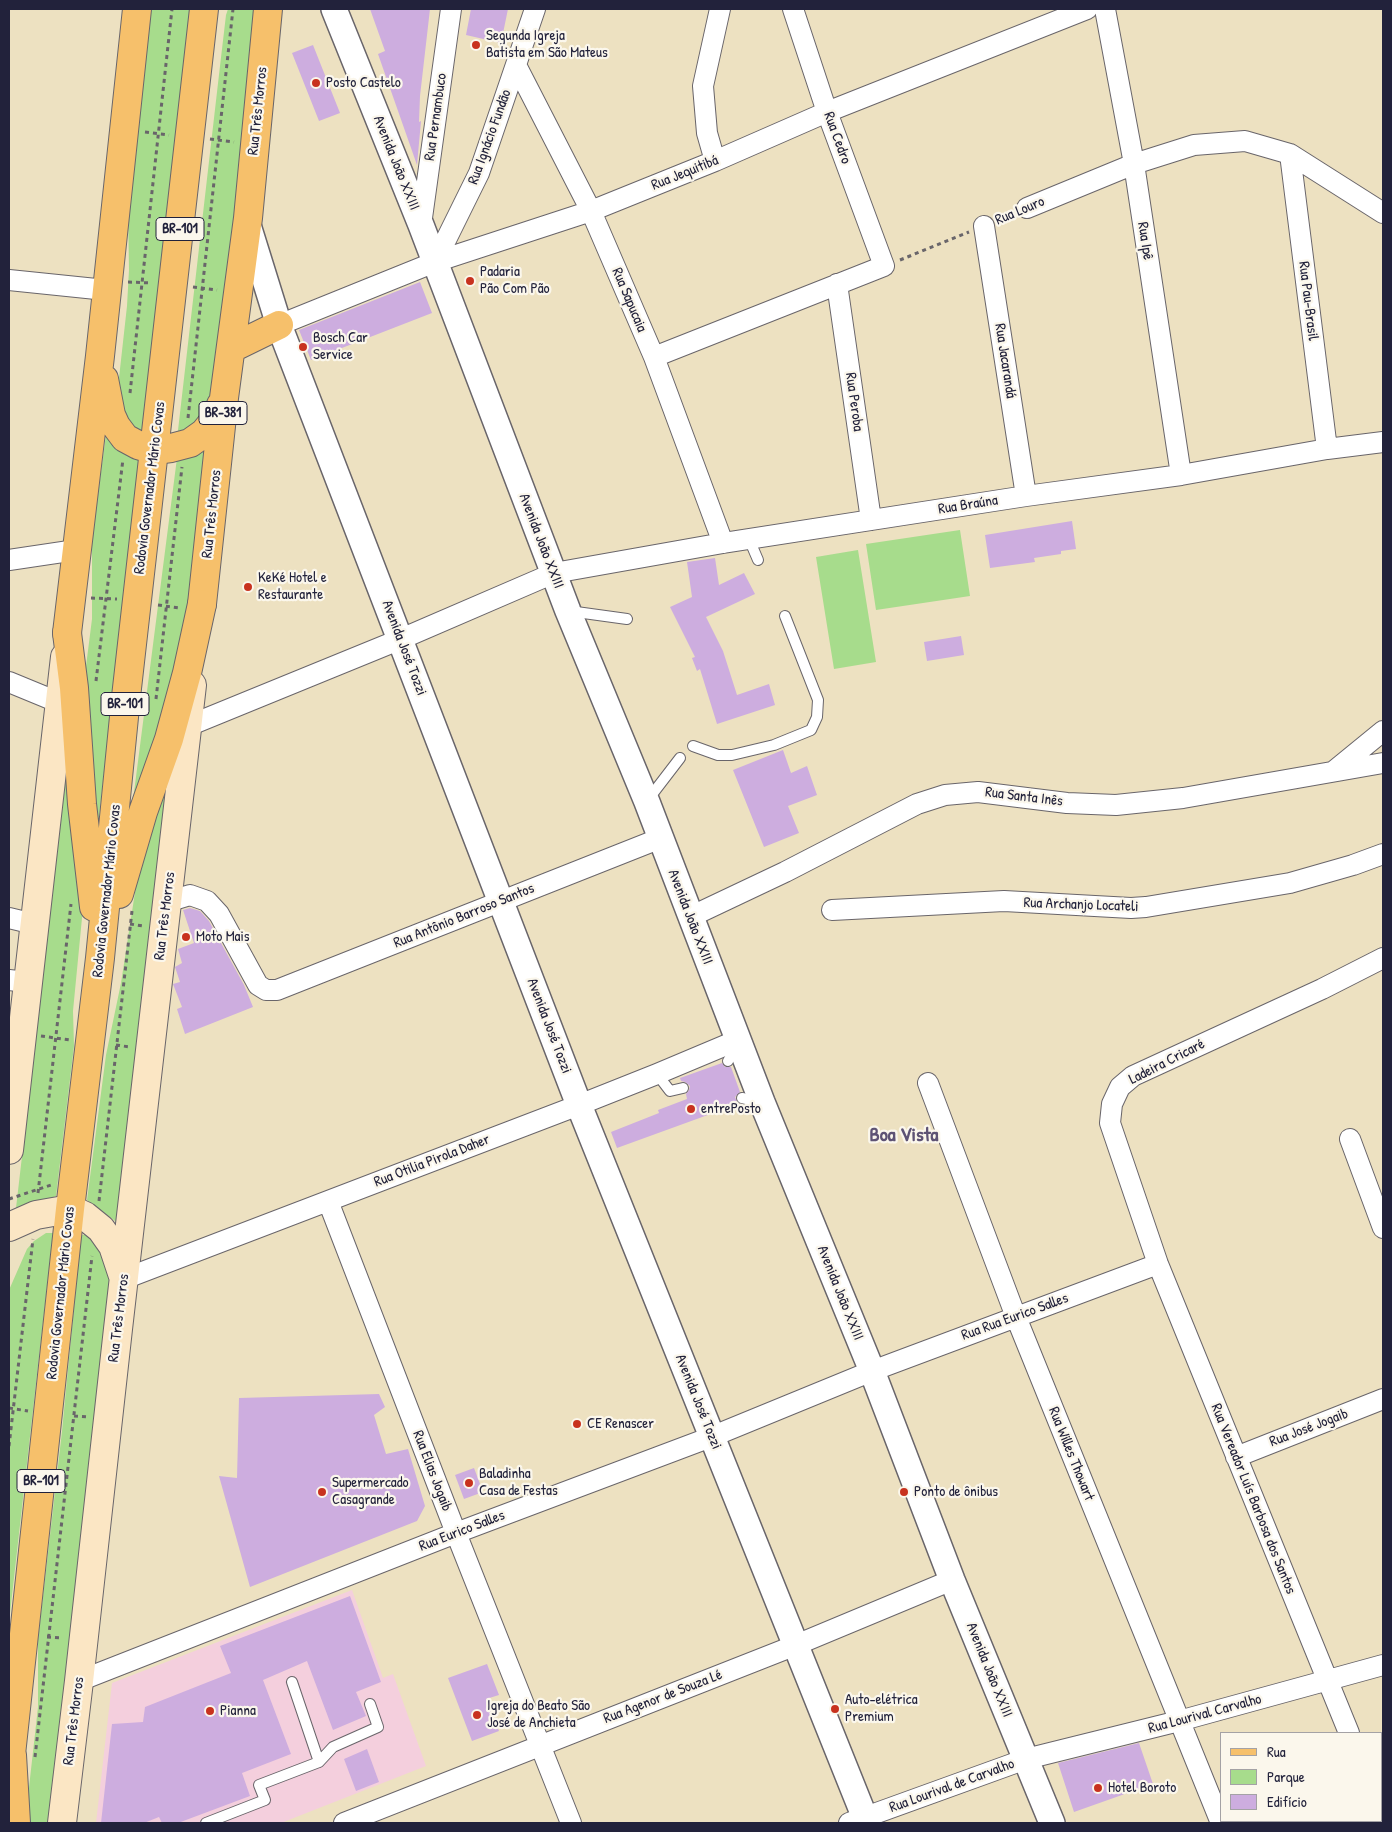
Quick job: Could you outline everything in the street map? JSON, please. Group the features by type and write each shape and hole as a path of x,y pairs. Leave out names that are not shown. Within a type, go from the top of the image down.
{"main road":[{"path":"9,1150 21,921 60,703 137,9"},
{"name":"Rodovia Governador Mário Covas","path":"16,1823 16,1764 23,1633 100,958 126,697 204,9"},
{"name":"Rua Três Morros","path":"62,1823 80,1681 224,398 247,222 268,9"},
{"path":"232,348 279,325"},
{"path":"100,356 106,394 116,426 125,438 138,445 155,450 185,445 204,433 216,418 224,398"},
{"path":"100,958 143,812 169,739 187,673 202,604"},
{"path":"67,633 74,688 82,804 100,958"},
{"path":"9,1227 36,1215 70,1210 96,1224 113,1246 124,1279"}],"street":[{"name":"Avenida João XXIII","path":"334,9 421,224 568,611 647,802 690,918 752,1100 872,1371 952,1580 1052,1823"},
{"name":"Rua Pernambuco","path":"421,224 451,9"},
{"name":"Rua Ignácio Fundão","path":"435,262 479,173 535,9"},
{"path":"715,161 707,133 703,86 720,9"},
{"name":"Rua Cedro","path":"793,9 884,266"},
{"name":"Rua Jequitibá","path":"279,325 435,262 591,211 715,161 828,112 1087,9"},
{"name":"Rua Ipê","path":"1105,9 1134,164 1181,475"},
{"name":"Rua Sapucaia","path":"516,65 591,211 654,357 723,543"},
{"name":"Rua Louro","path":"1027,208 1134,164 1194,146 1245,141 1290,154 1383,213"},
{"name":"Rua Pau-Brasil","path":"1290,154 1326,449"},
{"name":"Avenida José Tozzi","path":"247,222 279,325 580,1105 796,1645 861,1821"},
{"name":"Rua Jacarandá","path":"984,226 1026,496"},
{"path":"654,357 884,266"},
{"path":"9,280 106,290"},
{"name":"Rua Peroba","path":"837,284 871,520"},
{"name":"Rua Braúna","path":"188,726 401,639 554,573 723,543 1026,496 1181,475 1326,449 1383,442"},
{"path":"9,560 76,550"},
{"path":"9,682 60,703"},
{"path":"1334,771 1383,731"},
{"name":"Rua Santa Inês","path":"690,918 785,872 917,804 945,795 978,792 1067,802 1116,805 1183,798 1383,762"},
{"name":"Rua Antônio Barroso Santos","path":"167,902 190,895 207,901 219,914 258,985 266,990 277,990 660,838"},
{"name":"Rua Archanjo Locateli","path":"832,910 1004,901 1131,908 1146,907 1290,883 1353,865 1383,854"},
{"name":"Ladeira Cricaré","path":"1158,1264 1110,1123 1112,1104 1120,1087 1133,1076 1322,989 1383,958"},
{"name":"Rua Otilia Pirola Daher","path":"124,1279 657,1074 735,1048"},
{"name":"Rua Willes Thowart","path":"928,1083 1016,1317 1220,1821"},
{"path":"1350,1139 1383,1228"},
{"name":"Rua Elias Jogaib","path":"328,1201 456,1533 571,1823"},
{"name":"Rua Rua Eurico Salles","path":"872,1371 1158,1264"},
{"name":"Rua Vereador Luís Barbosa dos Santos","path":"1158,1264 1349,1732"},
{"name":"Rua Eurico Salles","path":"80,1681 456,1533 711,1436 872,1371"},
{"name":"Rua José Jogaib","path":"1236,1457 1383,1399"},
{"name":"Rua Agenor de Souza Lé","path":"344,1823 796,1645 952,1580"},
{"name":"Rua Lourival Carvalho","path":"1026,1759 1179,1722 1383,1666"},
{"name":"Rua Lourival de Carvalho","path":"861,1821 1026,1759"}],"lane":[{"path":"749,539 758,560"},
{"path":"568,611 627,619"},
{"path":"693,746 718,755 732,755 774,745 811,730 818,717 818,700 785,616"},
{"path":"647,802 680,758"},
{"path":"657,1074 670,1091 683,1088"},
{"path":"292,1682 319,1762"},
{"path":"206,1823 264,1800 259,1785 319,1762 333,1747 378,1727 370,1704"}],"path":[{"path":"155,706 233,9"},
{"name":"Rua Louro","path":"884,266 1027,208"},
{"path":"16,1764 96,1224 132,906"}],"shaded area":[{"path":"352,1590 383,1678 393,1674 426,1766 281,1823 96,1823 112,1683"}],"green space":[{"path":"151,9 190,9 142,435 125,423 117,396 127,306 129,270 128,208"},
{"path":"228,9 264,9 214,410 177,439 226,15"},
{"path":"107,427 141,454 94,859 84,682 92,619 92,540"},
{"path":"215,441 182,659 128,839 177,458"},
{"path":"960,530 970,596 876,610 866,544"},
{"path":"858,550 876,662 834,669 816,557"},
{"path":"183,722 124,1232 114,1220 87,1200 106,1055 121,983 144,834"},
{"path":"71,734 85,887 73,1011 74,1046 56,1196 20,1209 16,1208"},
{"path":"46,1233 53,1233 9,1622 9,1290 27,1249 34,1241"},
{"path":"81,1235 86,1235 93,1239 111,1266 102,1373 56,1823 25,1823 38,1707 38,1640 62,1431"}],"building":[{"path":"370,9 430,9 420,96 419,122 421,121 417,165 378,54 385,51"},
{"path":"471,9 508,9 501,43 466,35"},
{"name":"Posto Castelo","path":"313,45 340,113 319,121 292,53"},
{"path":"420,282 432,313 311,360 299,330"},
{"path":"1072,521 1076,549 1061,551 1061,554 1034,558 1035,562 990,568 985,535"},
{"path":"715,558 719,585 744,573 755,594 706,617 723,651 737,695 769,684 775,705 717,724 700,669 697,671 692,658 695,657 670,607 692,597 687,562"},
{"path":"961,636 964,655 927,661 924,642"},
{"path":"783,750 791,773 807,766 817,795 788,806 799,833 764,847 733,770"},
{"path":"190,908 200,911 209,921 244,985 253,1007 185,1034 177,1009 182,1007 173,984 180,982 175,967 182,963 178,949 194,943 183,910"},
{"path":"722,1063 725,1067 731,1067 740,1092 735,1097 738,1104 617,1148 611,1132 659,1113 658,1110 687,1099 686,1094 690,1086 681,1081 680,1078"},
{"name":"Supermercado Casagrande","path":"379,1394 385,1407 374,1415 386,1454 408,1449 425,1506 417,1521 250,1587 219,1476 237,1478 239,1398"},
{"name":"Baladinha Casa de Festas","path":"474,1468 483,1492 464,1499 455,1475"},
{"name":"Pianna","path":"350,1596 381,1682 356,1692 366,1716 333,1730 307,1661 263,1680 291,1754 242,1773 250,1796 178,1823 162,1823 159,1817 144,1823 101,1823 112,1724 143,1722 145,1707 231,1673 220,1646"},
{"name":"Igreja do Beato São José de Anchieta","path":"487,1664 499,1695 486,1699 499,1731 472,1741 448,1678"},
{"path":"1139,1743 1153,1784 1074,1812 1058,1763"},
{"path":"367,1749 379,1782 356,1791 344,1759"}],"place":[{"name":"Segunda Igreja Batista em São Mateus","path":"476,45"},
{"name":"Posto Castelo","path":"316,83"},
{"name":"Padaria Pão Com Pão","path":"470,281"},
{"name":"Bosch Car Service","path":"303,347"},
{"name":"KeKé Hotel e Restaurante","path":"248,587"},
{"name":"Moto Mais","path":"186,937"},
{"name":"entrePosto","path":"691,1109"},
{"name":"CE Renascer","path":"577,1424"},
{"name":"Baladinha Casa de Festas","path":"469,1483"},
{"name":"Supermercado Casagrande","path":"322,1492"},
{"name":"Ponto de ônibus","path":"904,1492"},
{"name":"Auto-elétrica Premium","path":"835,1709"},
{"name":"Pianna","path":"210,1711"},
{"name":"Igreja do Beato São José de Anchieta","path":"477,1715"},
{"name":"Hotel Boroto","path":"1098,1788"}],"district":[{"name":"Boa Vista","path":"904,1136"}]}
